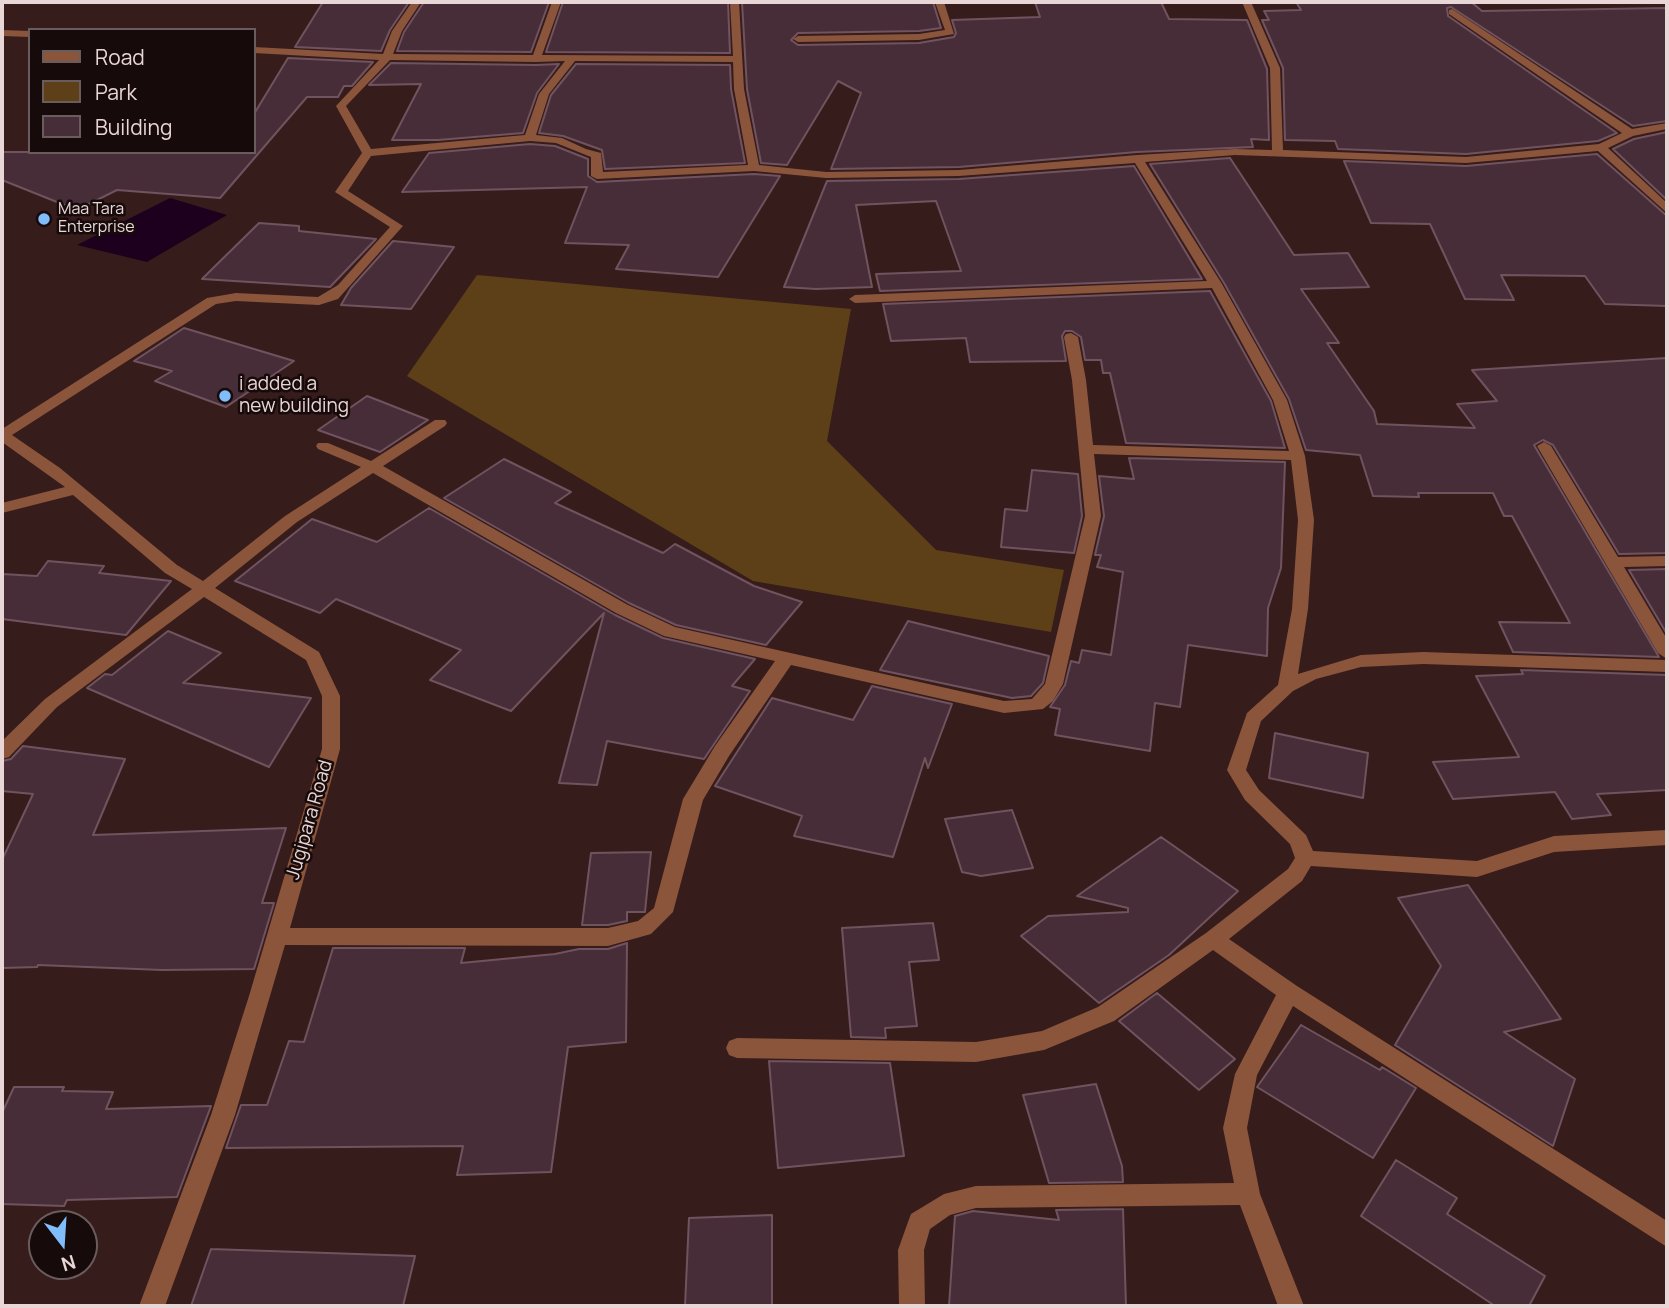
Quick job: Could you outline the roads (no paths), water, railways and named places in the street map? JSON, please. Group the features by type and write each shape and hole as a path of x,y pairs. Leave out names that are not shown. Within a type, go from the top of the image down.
{"street":[{"path":"368,153 341,106 387,57 397,32 416,2"},
{"path":"536,59 557,2"},
{"path":"735,2 738,89 754,169"},
{"path":"798,39 919,37 950,33 939,2"},
{"path":"1245,2 1275,68 1278,152"},
{"path":"1452,12 1630,133"},
{"path":"2,33 28,34"},
{"path":"256,50 387,57 738,60"},
{"path":"530,138 544,94 571,60"},
{"path":"368,153 530,138 558,140 583,152 597,155 597,176 754,169 826,175 959,173 1236,152 1466,160 1601,147 1630,133 1667,126"},
{"path":"1601,147 1667,209"},
{"path":"2,435 212,302 236,298 302,302 333,296 397,226 341,192 368,153"},
{"path":"1138,158 1216,284 1280,400 1298,456 1306,520 1300,609 1287,687"},
{"path":"855,299 1216,284"},
{"path":"323,446 373,467 622,610 670,632 1004,707 1037,705 1047,697 1054,684 1093,516 1071,337"},
{"path":"2,752 51,703 291,519 440,424"},
{"name":"Jugipara Road","path":"2,435 55,471 171,569 313,656 331,696 331,749 277,936 223,1115 152,1306"},
{"path":"1544,446 1667,653"},
{"path":"1086,449 1298,456"},
{"path":"2,508 77,489"},
{"path":"1613,562 1667,561"},
{"path":"1305,858 1299,840 1252,795 1237,770 1253,718 1287,687 1310,676 1362,661 1423,658 1667,666"},
{"path":"277,936 608,937 644,928 663,912 693,799 722,751 786,659"},
{"path":"1305,858 1477,869 1554,844 1667,838"},
{"path":"737,1048 976,1052 1044,1040 1106,1014 1213,939 1294,875 1305,858"},
{"path":"1213,939 1289,992 1667,1236"},
{"path":"1289,992 1246,1074 1235,1128 1248,1194 1291,1306"},
{"path":"912,1306 911,1250 920,1222 944,1205 976,1197 1248,1194"}],"place":[{"name":"Maa Tara Enterprise","path":"44,219"},
{"name":"i added a new building","path":"225,396"}]}
